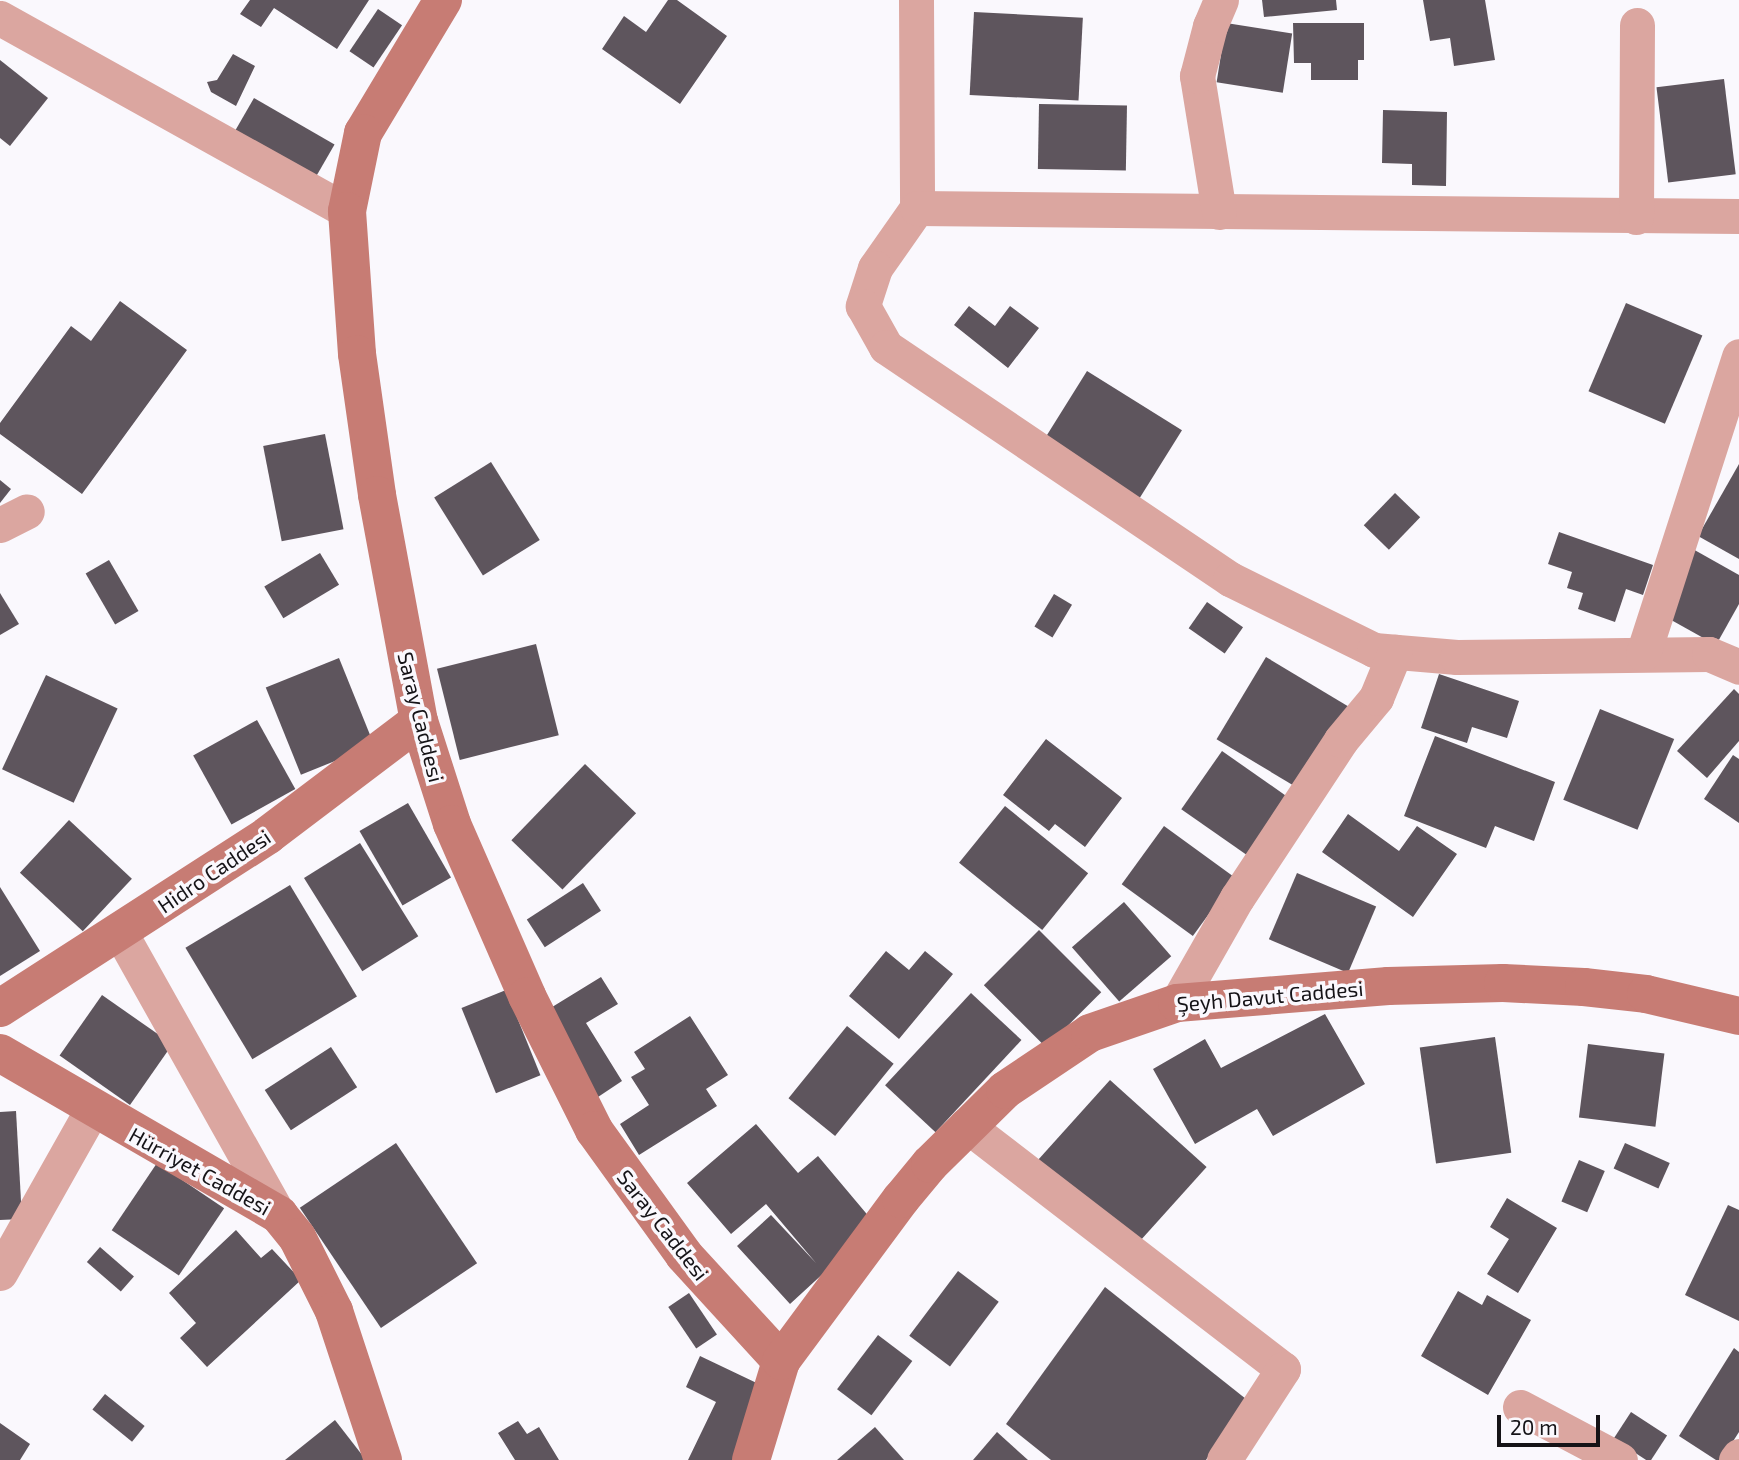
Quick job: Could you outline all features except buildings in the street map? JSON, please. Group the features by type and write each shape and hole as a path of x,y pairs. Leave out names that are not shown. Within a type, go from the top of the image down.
{"street":[{"name":"Saray Caddesi","path":"443,0 363,133 347,211 359,366 419,721 452,824 527,996 594,1130 684,1255 781,1361"},
{"path":"916,0 917,208 875,268 863,306 886,347 1230,579 1374,650 1457,657 1709,654 1739,667"},
{"path":"1219,212 1197,76 1222,0"},
{"path":"0,18 347,211"},
{"path":"1636,217 1637,25"},
{"path":"917,208 1739,216"},
{"path":"1643,654 1739,356"},
{"path":"1177,1003 1237,898 1341,740 1376,698 1395,652"},
{"name":"Hidro Caddesi","path":"0,1008 121,934 268,835 419,721"},
{"path":"121,934 279,1215"},
{"name":"Şeyh Davut Caddesi","path":"751,1460 781,1361 901,1199 967,1125 1005,1090 1090,1032 1177,1003 1284,991 1503,983 1646,993 1739,1016"},
{"name":"Hürriyet Caddesi","path":"0,1053 92,1110 279,1215 297,1237 334,1311 383,1460"},
{"path":"0,1273 92,1110"},
{"path":"967,1125 1283,1369 1224,1460"},
{"path":"1520,1407 1620,1460"}]}
